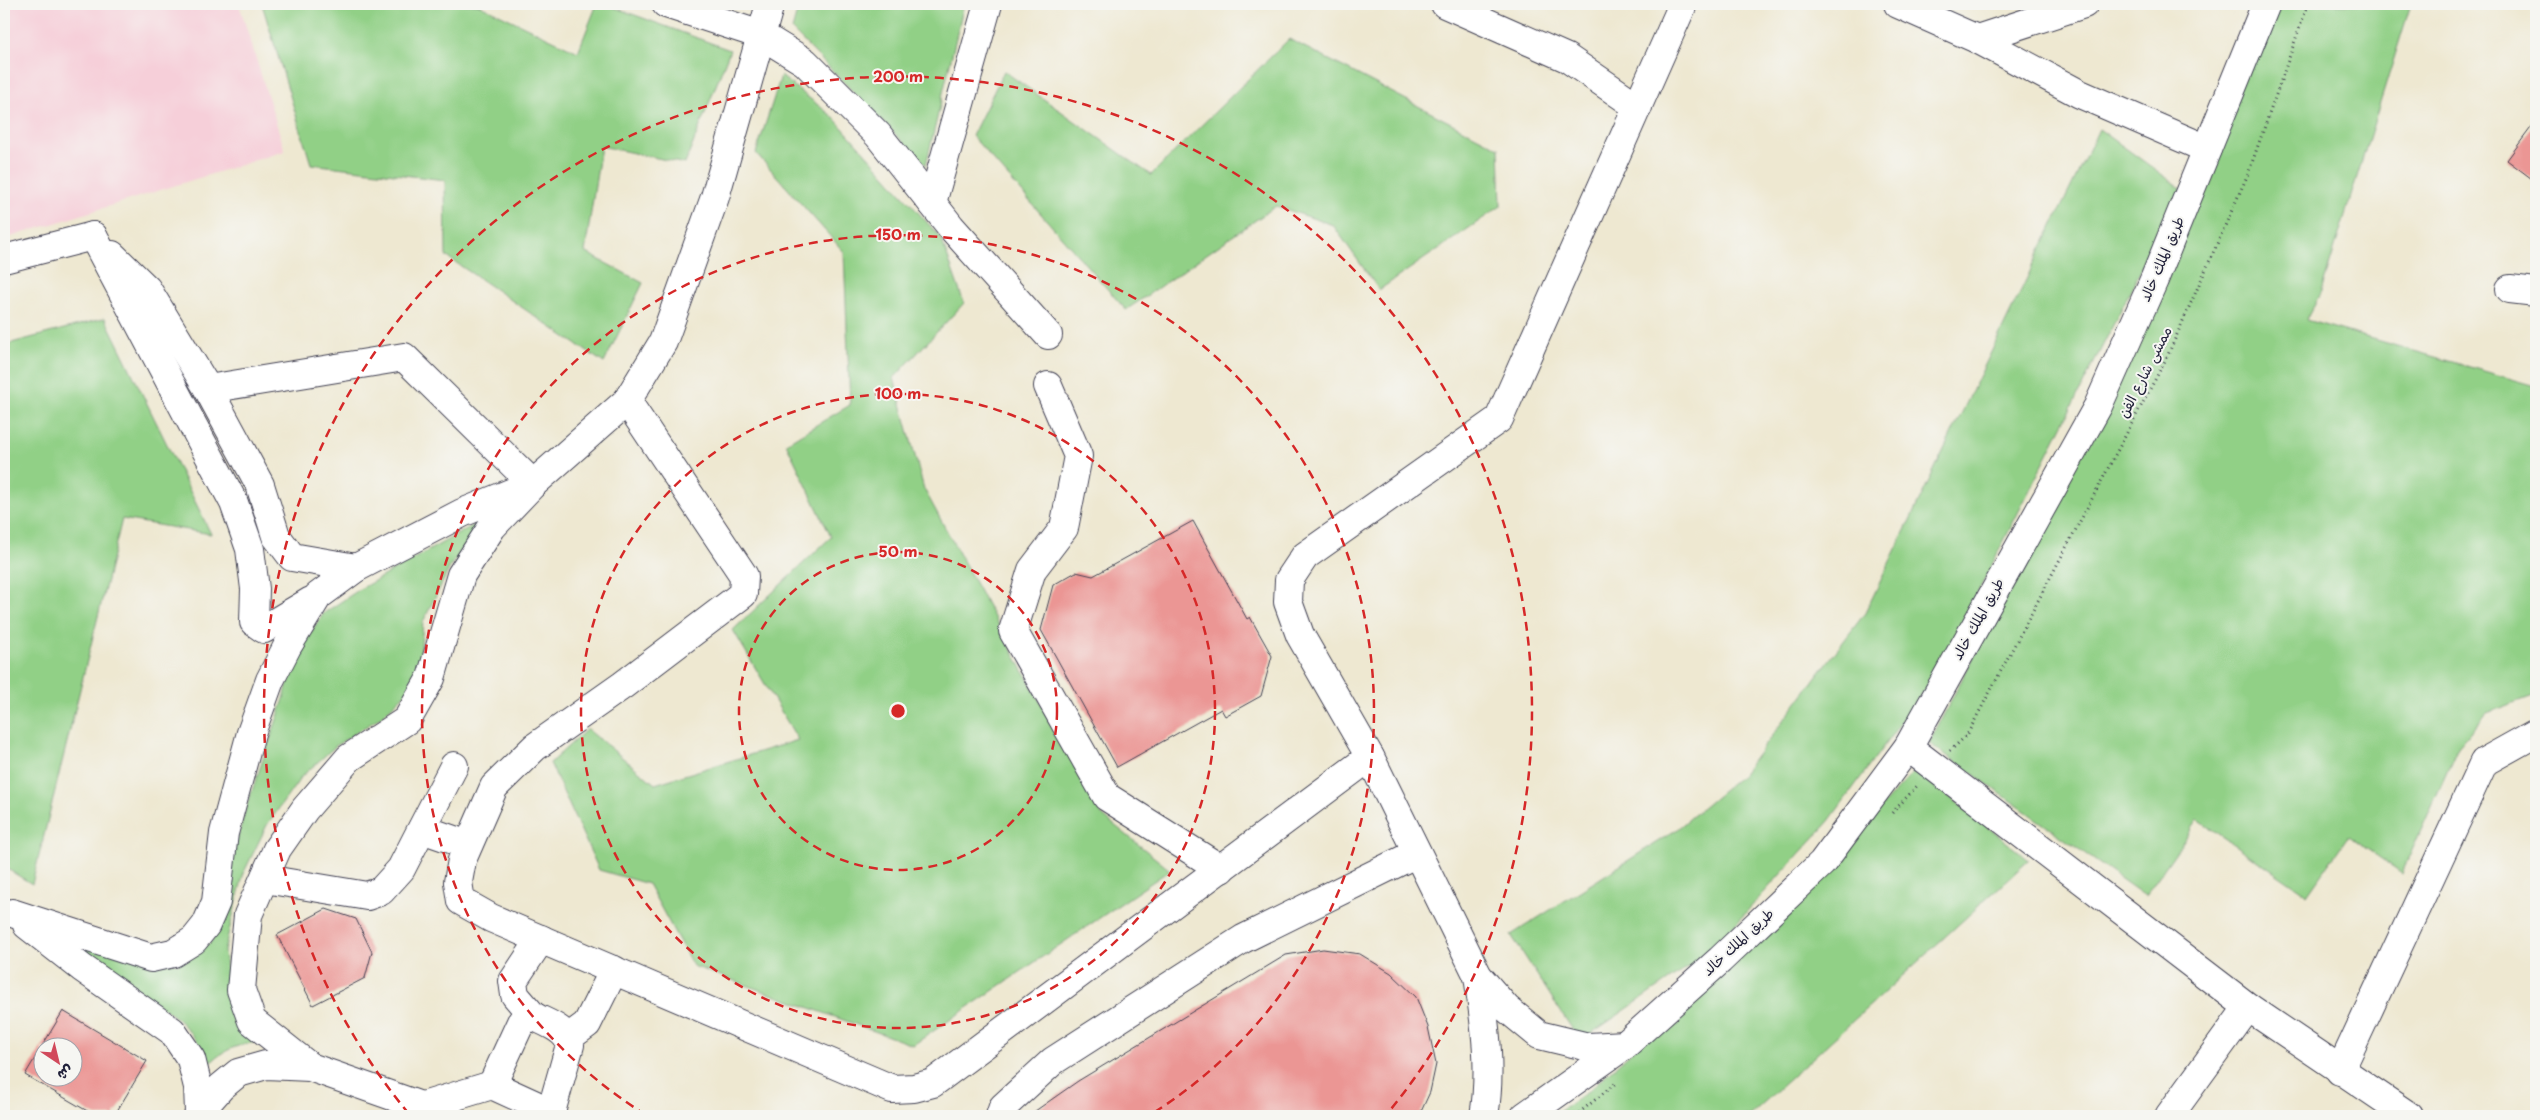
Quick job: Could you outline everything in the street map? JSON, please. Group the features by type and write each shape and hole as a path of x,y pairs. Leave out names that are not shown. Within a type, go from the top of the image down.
{"street":[{"path":"666,4 761,35 805,62 878,135 932,203 1048,335"},
{"path":"310,1067 252,1021 241,990 248,915 277,849 305,809 349,758 407,720 431,678 461,575 492,527 533,484 627,400 663,342 715,197 770,4"},
{"path":"932,203 988,4"},
{"path":"1445,4 1567,58 1638,108"},
{"path":"1625,1045 1589,1047 1539,1035 1506,1008 1478,976 1370,756 1300,635 1288,602 1289,580 1305,556 1499,419 1683,4"},
{"path":"1898,4 1977,39 2080,94 2207,149"},
{"name":"طريق الملك خالد","path":"1525,1116 1625,1045 1720,960 1822,863 1908,747 2098,406 2154,280 2266,4"},
{"path":"1977,39 2070,5"},
{"path":"93,236 234,503 250,550 255,590 254,622 264,629 318,596 356,568 462,513 533,484"},
{"path":"4,259 93,236"},
{"path":"93,236 147,289 208,389 260,485 276,536 292,557 356,568"},
{"path":"208,389 404,357 533,484"},
{"path":"1048,386 1078,456 1064,528 1032,570 1013,631 1107,797 1220,869"},
{"path":"627,400 744,576 743,594 623,685 535,747 494,787 462,860 458,882 461,901 491,918 892,1089 914,1088 933,1083 1370,756"},
{"path":"8,911 151,958 173,953 194,940 206,925 216,902 224,833 251,733 270,680 287,646 318,596"},
{"path":"2340,1071 2484,762 2536,733"},
{"path":"1908,747 2248,1008 2408,1116"},
{"path":"265,879 368,896 381,891 401,869 454,766"},
{"path":"422,829 468,846"},
{"path":"1000,1116 1003,1107 1053,1061 1243,940 1417,853"},
{"path":"8,911 82,968 172,1030 191,1059 198,1087 198,1114"},
{"path":"424,1106 492,1085 552,1114 570,1045 568,1038 533,1016 516,995 513,980 541,939"},
{"path":"568,1038 587,1024 614,970"},
{"path":"1478,976 1487,1033 1488,1093 1484,1116"},
{"path":"2169,1116 2248,1008"},
{"path":"492,1085 521,1022 533,1016"},
{"path":"198,1114 221,1087 238,1073 266,1066 310,1067 449,1116"}],"path":[{"name":"ممشى شارع الفن","path":"1967,735 2168,357 2248,174 2308,4"}],"shaded area":[{"path":"4,4 239,4 285,151 4,239"}],"green space":[{"path":"262,4 478,4 578,52 597,4 605,4 730,50 685,164 601,146 585,252 643,283 604,363 446,256 445,180 311,164"},
{"path":"799,4 964,4 926,165 792,30"},
{"path":"2263,4 2411,4 2321,292 2306,320 2536,386 2536,695 2487,713 2458,747 2402,873 2348,836 2307,895 2198,820 2145,896 1929,743 2123,368"},
{"path":"1289,39 1499,148 1501,206 1379,290 1333,225 1276,206 1126,310 972,136 1004,71 1151,175"},
{"path":"781,76 832,116 941,238 964,303 894,378 924,489 1102,815 1170,870 913,1045 693,966 648,884 599,870 550,763 587,729 655,784 798,740 733,630 831,537 786,443 850,405 844,252 756,153"},
{"path":"2099,129 2182,189 1937,673 1829,821 1710,952 1580,1041 1511,935 1676,830 1742,775 1865,613"},
{"path":"105,318 211,534 122,519 32,884 4,867 4,345"},
{"path":"488,517 451,565 423,622 420,658 408,691 382,716 337,745 302,776 267,825 244,872 224,951 229,988 259,1042 233,1048 221,1054 210,1063 187,1029 173,1015 54,931 177,964 211,942 224,917 231,863 245,811 284,699 294,656 324,613 360,589"},
{"path":"1916,770 2029,860 1749,1116 1553,1116 1586,1093 1752,942"}],"building":[{"path":"2536,121 2536,182 2507,160"},
{"path":"1193,521 1247,619 1250,617 1272,656 1261,696 1225,716 1221,709 1117,767 1041,630 1053,585 1076,572 1093,576"},
{"path":"326,909 356,919 372,952 365,978 313,1005 277,935"},
{"path":"1323,949 1360,954 1391,973 1416,997 1428,1027 1436,1064 1430,1092 1419,1116 1028,1116 1078,1081 1286,955"},
{"path":"63,1011 147,1061 114,1116 96,1116 48,1088 82,1088 82,1038 47,1038"},
{"path":"32,1063 32,1079 25,1075"}]}
